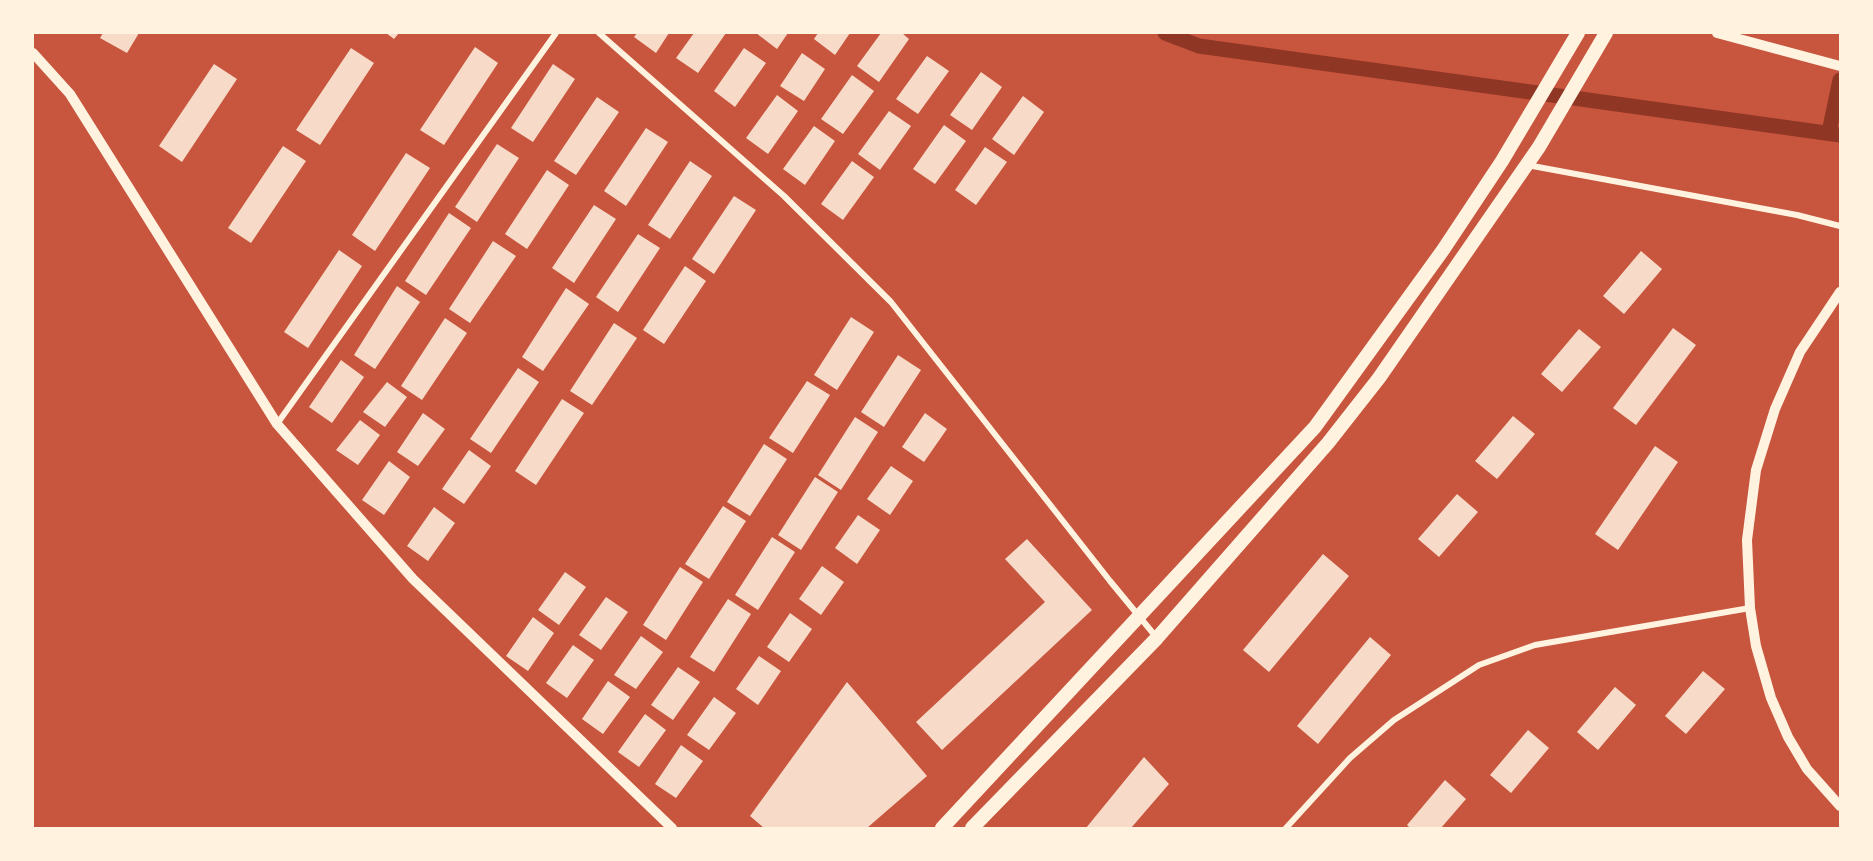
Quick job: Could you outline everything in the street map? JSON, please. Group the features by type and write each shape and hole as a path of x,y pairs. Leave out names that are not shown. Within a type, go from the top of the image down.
{"highway":[{"path":"942,828 1315,427 1443,250 1502,162 1578,33"},
{"path":"972,828 1157,639 1328,443 1379,378 1539,147 1604,37"}],"street":[{"path":"277,424 556,33"},
{"path":"599,33 784,196 891,302 1157,639"},
{"path":"1717,33 1840,66"},
{"path":"33,53 70,94 277,424 412,579 672,828"},
{"path":"1526,165 1797,215 1840,226"},
{"path":"1840,292 1800,352 1775,409 1756,470 1747,540 1750,608 1756,646 1771,698 1788,737 1807,769 1840,806"},
{"path":"1286,828 1350,759 1394,720 1479,665 1534,645 1750,608"}],"building":[{"path":"103,33 139,33 127,53 100,38"},
{"path":"386,33 399,33 394,39"},
{"path":"637,33 669,33 656,53 634,37"},
{"path":"694,33 726,33 698,73 676,58"},
{"path":"756,33 788,33 777,49"},
{"path":"818,33 850,33 835,55 814,39"},
{"path":"881,33 902,33 909,39 879,82 857,66"},
{"path":"475,47 498,63 444,145 420,130"},
{"path":"351,48 374,63 320,145 296,130"},
{"path":"744,48 766,63 735,107 714,91"},
{"path":"802,53 825,69 804,101 780,86"},
{"path":"927,56 949,71 918,114 896,99"},
{"path":"214,64 237,79 182,162 159,146"},
{"path":"553,64 575,79 533,142 511,128"},
{"path":"981,72 1002,87 972,130 950,115"},
{"path":"852,75 874,91 843,134 821,119"},
{"path":"777,95 798,111 768,154 746,138"},
{"path":"1023,96 1044,112 1014,155 992,139"},
{"path":"597,97 619,112 576,175 554,161"},
{"path":"889,111 911,126 880,170 858,154"},
{"path":"944,125 966,141 935,184 913,169"},
{"path":"814,126 835,141 805,185 783,169"},
{"path":"646,128 668,142 626,206 604,191"},
{"path":"497,144 519,158 477,222 455,207"},
{"path":"283,146 306,161 251,243 228,228"},
{"path":"985,147 1007,162 976,205 955,190"},
{"path":"406,153 430,168 375,251 352,235"},
{"path":"690,161 712,176 670,239 648,225"},
{"path":"852,161 874,177 843,220 821,204"},
{"path":"547,170 569,185 527,249 505,234"},
{"path":"734,196 756,210 714,274 692,259"},
{"path":"594,205 616,219 574,283 552,268"},
{"path":"449,213 471,228 426,295 405,281"},
{"path":"638,234 660,248 618,312 596,297"},
{"path":"493,241 516,256 470,323 449,309"},
{"path":"339,250 362,266 308,348 284,332"},
{"path":"1641,251 1662,269 1624,314 1603,296"},
{"path":"685,266 706,281 664,344 643,330"},
{"path":"397,286 420,302 375,369 354,355"},
{"path":"566,288 589,304 543,371 522,357"},
{"path":"851,317 874,332 837,390 814,375"},
{"path":"445,318 467,333 422,400 401,386"},
{"path":"614,323 637,338 592,405 570,391"},
{"path":"1673,328 1696,345 1636,425 1613,408"},
{"path":"1579,329 1601,347 1562,392 1541,374"},
{"path":"898,355 921,370 884,427 861,412"},
{"path":"341,360 364,377 332,423 309,407"},
{"path":"518,368 539,382 491,453 470,439"},
{"path":"807,381 830,395 793,453 769,438"},
{"path":"387,382 407,397 385,427 363,412"},
{"path":"562,399 584,413 536,485 515,471"},
{"path":"423,413 445,429 418,466 397,452"},
{"path":"925,413 947,429 924,462 902,447"},
{"path":"1513,416 1535,434 1497,479 1475,461"},
{"path":"855,417 878,432 841,490 818,475"},
{"path":"360,420 380,435 358,465 336,450"},
{"path":"764,444 787,459 750,516 727,502"},
{"path":"1655,446 1678,462 1618,550 1595,534"},
{"path":"469,450 491,466 464,504 442,489"},
{"path":"389,461 410,477 384,515 362,500"},
{"path":"891,466 913,481 890,515 867,499"},
{"path":"815,477 838,492 801,550 778,535"},
{"path":"1457,494 1478,512 1439,557 1418,539"},
{"path":"723,506 746,521 709,579 685,564"},
{"path":"434,507 455,523 428,561 407,546"},
{"path":"858,515 880,530 857,564 835,548"},
{"path":"772,537 795,552 758,610 735,595"},
{"path":"1027,539 1092,610 942,750 916,722 1045,602 1005,559"},
{"path":"1323,554 1349,576 1269,672 1243,650"},
{"path":"822,566 844,582 821,615 799,599"},
{"path":"680,567 703,582 666,640 643,625"},
{"path":"565,572 586,587 559,625 538,610"},
{"path":"606,597 628,612 601,650 579,635"},
{"path":"728,599 751,614 714,672 690,657"},
{"path":"790,613 812,629 789,662 767,647"},
{"path":"533,617 554,633 528,671 506,656"},
{"path":"641,636 663,652 636,689 614,675"},
{"path":"1370,637 1391,655 1318,744 1297,726"},
{"path":"573,645 594,660 567,698 546,683"},
{"path":"759,656 781,671 758,705 736,689"},
{"path":"678,667 700,682 673,720 651,705"},
{"path":"1703,671 1725,689 1686,734 1665,716"},
{"path":"608,681 630,697 603,734 582,719"},
{"path":"847,682 927,776 867,828 764,828 750,816"},
{"path":"1615,687 1636,705 1598,750 1577,732"},
{"path":"714,697 736,713 709,750 687,735"},
{"path":"645,714 666,730 639,767 618,752"},
{"path":"1528,730 1549,748 1511,793 1490,775"},
{"path":"681,745 703,761 676,798 655,784"},
{"path":"1144,757 1169,784 1131,828 1086,828"},
{"path":"1445,780 1466,799 1441,828 1410,828 1407,825"}],"waterway":[{"path":"1165,33 1199,46 1840,135"},
{"path":"1829,132 1840,80"}]}
